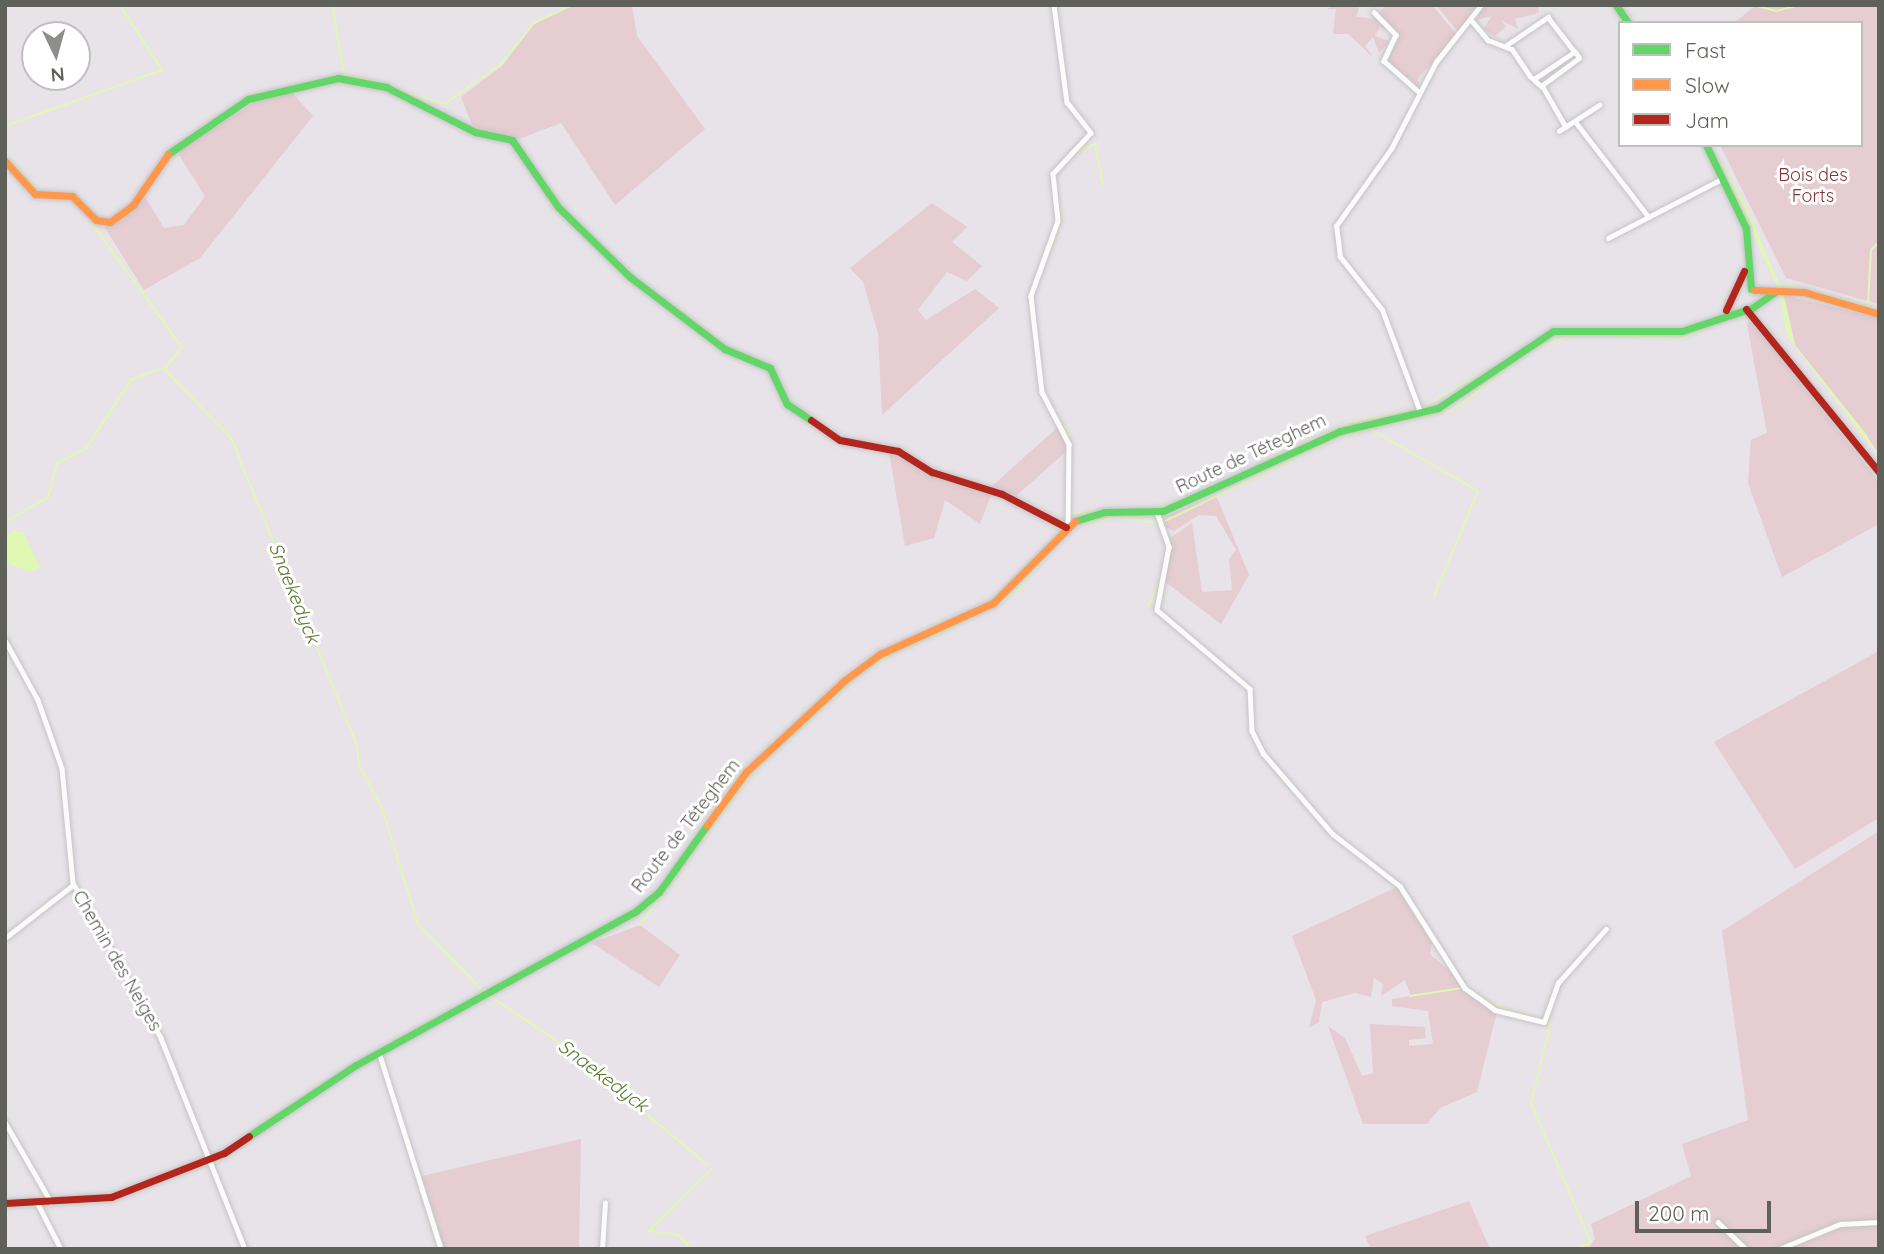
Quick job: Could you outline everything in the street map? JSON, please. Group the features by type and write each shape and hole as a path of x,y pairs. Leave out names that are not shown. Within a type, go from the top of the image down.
{"main road":[{"path":"1616,5 1628,21"},
{"path":"5,161 35,194 72,197 96,220 110,222 131,208 170,152 248,99 338,78 386,87 475,132 512,139 560,210 633,280 725,349 770,368 787,404 840,440 898,451 932,472 1006,496 1067,526"},
{"path":"1707,147 1740,217 1745,245 1739,294 1745,308 1768,332 1879,472"},
{"path":"1740,217 1752,289 1768,332"},
{"path":"1739,294 1752,289 1786,290 1879,314"},
{"name":"Route de Téteghem","path":"5,1203 51,1203 123,1194 208,1160 379,1052 646,905 746,772 845,680 880,654 993,603 1067,526 1104,512 1157,512 1340,430 1421,413 1451,402 1548,332 1586,326 1676,332 1745,308 1776,291"},
{"name":"Route de Téteghem","path":"1713,318 1739,294"}],"street":[{"path":"1054,5 1068,104 1091,133 1053,174 1058,221 1031,299 1041,388 1069,447 1064,475 1067,526"},
{"path":"1421,413 1384,314 1342,260 1335,237 1340,214 1390,152 1418,92 1481,5"},
{"path":"1374,12 1396,35 1384,61 1418,92"},
{"path":"1505,46 1546,17 1575,51 1579,62 1543,87"},
{"path":"1472,21 1488,40 1505,46 1543,87 1566,127"},
{"path":"1535,79 1575,51"},
{"path":"1559,131 1599,105"},
{"path":"1575,121 1649,217"},
{"path":"1608,238 1722,178"},
{"path":"1157,512 1169,550 1157,610 1250,689 1252,730 1260,749 1333,834 1400,886 1464,987 1495,1010 1544,1022 1557,985 1606,929"},
{"name":"Chemin des Neiges","path":"5,640 38,700 62,768 74,885 161,1038 244,1249"},
{"path":"5,938 74,885"},
{"path":"379,1052 441,1249"},
{"path":"5,1122 51,1203"},
{"path":"37,1202 61,1249"},
{"path":"602,1249 606,1203"},
{"path":"1718,1222 1746,1249"},
{"path":"1779,1249 1840,1224 1879,1222"}],"green space":[{"path":"574,5 632,5 637,36 705,129 615,205 561,123 519,139 482,131 473,127 461,97 502,66 534,24"},
{"path":"1333,5 1360,5 1356,17 1377,19 1391,32 1380,27 1375,36 1390,41 1379,53 1373,37 1365,46 1374,58 1348,34 1333,34 1336,9 1327,9"},
{"path":"1386,5 1432,5 1457,35 1418,78 1419,87 1386,59 1399,39 1379,13"},
{"path":"1436,5 1472,5 1476,10 1459,33"},
{"path":"1484,5 1538,5 1539,13 1515,19 1518,29 1501,20 1506,27 1495,36 1503,42 1483,29 1492,16 1476,20"},
{"name":"Bois des Forts","path":"1756,5 1879,5 1879,304 1786,278 1721,147 1863,147 1863,21 1736,21"},
{"path":"291,91 313,116 200,258 144,290 105,228 145,197 164,228 184,225 205,196 177,152 258,100"},
{"path":"932,203 967,227 952,242 982,266 967,281 947,272 918,310 926,320 975,289 999,308 882,415 878,333 863,282 850,268"},
{"path":"1784,295 1879,318 1879,453 1795,345"},
{"path":"1751,321 1879,482 1879,524 1782,577 1748,483 1751,440 1767,433 1747,324"},
{"path":"1058,427 1068,450 1016,496 991,487"},
{"path":"889,452 933,475 992,493 980,524 945,500 934,538 905,546"},
{"path":"1216,495 1249,575 1221,624 1164,581 1170,538 1192,523 1202,592 1232,590 1229,559 1236,550 1216,516 1199,515 1174,531 1164,526 1164,517"},
{"path":"1879,651 1877,819 1795,869 1714,742"},
{"path":"1879,831 1879,1249 1588,1249 1595,1239 1591,1224 1691,1176 1682,1144 1748,1120 1722,931"},
{"path":"1397,887 1432,943 1430,954 1497,1012 1477,1092 1440,1108 1427,1124 1363,1124 1328,1026 1345,1038 1362,1076 1373,1073 1370,1024 1425,1027 1426,1038 1409,1040 1409,1046 1433,1044 1428,1011 1392,1006 1392,999 1411,996 1405,980 1381,996 1383,984 1374,978 1371,997 1355,993 1322,1002 1319,1022 1309,1028 1316,1000 1292,936"},
{"path":"640,925 680,955 659,987 592,943"},
{"path":"581,1139 579,1249 444,1249 422,1176"},
{"path":"1469,1201 1490,1249 1371,1249 1365,1236"}],"shaded area":[{"path":"1714,147 1744,202 1783,293 1795,345 1866,434 1879,457 1787,336 1779,291"},
{"path":"14,531 24,533 40,568 29,572 5,562 5,535"}],"waterway":[{"name":"Snaekedyck","path":"5,126 162,70 120,5"},
{"path":"332,5 344,73 444,104 500,65 534,23 572,5"},
{"path":"1754,5 1776,11 1800,5"},
{"path":"1078,151 1095,144 1103,184"},
{"name":"Snaekedyck","path":"5,155 40,192"},
{"name":"Snaekedyck","path":"59,192 71,193"},
{"path":"1049,253 1062,219 1058,199"},
{"name":"Snaekedyck","path":"90,221 182,347 164,369 231,438 357,745 359,765 382,808 418,924 483,991"},
{"path":"1868,303 1871,250 1879,242"},
{"path":"1779,283 1879,309"},
{"path":"1736,316 1748,316"},
{"path":"1587,334 1680,339 1727,319"},
{"path":"1371,429 1453,410 1532,349 1575,334"},
{"path":"5,522 48,497 57,463 86,448 131,380 162,368"},
{"path":"1423,407 1477,375"},
{"path":"1275,457 1351,422 1415,409"},
{"path":"1054,410 1069,435 1071,459"},
{"path":"1372,430 1478,491 1434,596"},
{"path":"1163,522 1339,437 1366,431"},
{"path":"1070,513 1155,508 1190,496"},
{"path":"1083,524 1117,517 1158,523"},
{"path":"640,925 754,771 856,677 895,652 990,610 1018,590 1053,547"},
{"path":"1148,606 1161,579"},
{"path":"1468,987 1494,1005 1529,1016"},
{"path":"1410,996 1462,988"},
{"name":"Snaekedyck","path":"491,997 560,1043 707,1164"},
{"path":"1551,1022 1531,1103 1591,1242 1577,1249"},
{"name":"Snaekedyck","path":"691,1249 679,1235 649,1231 712,1169"}],"traffic: fast":[{"path":"1616,5 1627,21"},
{"path":"168,154 248,99 338,78 386,87 475,132 512,140 558,207 630,277 725,349 770,368 787,404 811,420"},
{"path":"1707,147 1746,228 1751,289"},
{"path":"1075,521 1104,512 1163,511 1340,431 1438,408 1553,331 1682,331 1752,308 1776,291"},
{"path":"249,1136 356,1065 636,911 659,892 707,825"}],"traffic: slow":[{"path":"5,161 35,194 72,196 96,220 110,222 133,205 168,154"},
{"path":"1754,290 1804,292 1879,314"},
{"path":"707,825 746,772 845,680 880,654 993,603 1075,521"}],"traffic: jam":[{"path":"1726,310 1744,271"},
{"path":"1746,309 1879,472"},
{"path":"811,420 840,440 898,451 932,472 1002,494 1066,527"},
{"path":"5,1203 111,1197 224,1153 249,1136"}]}
